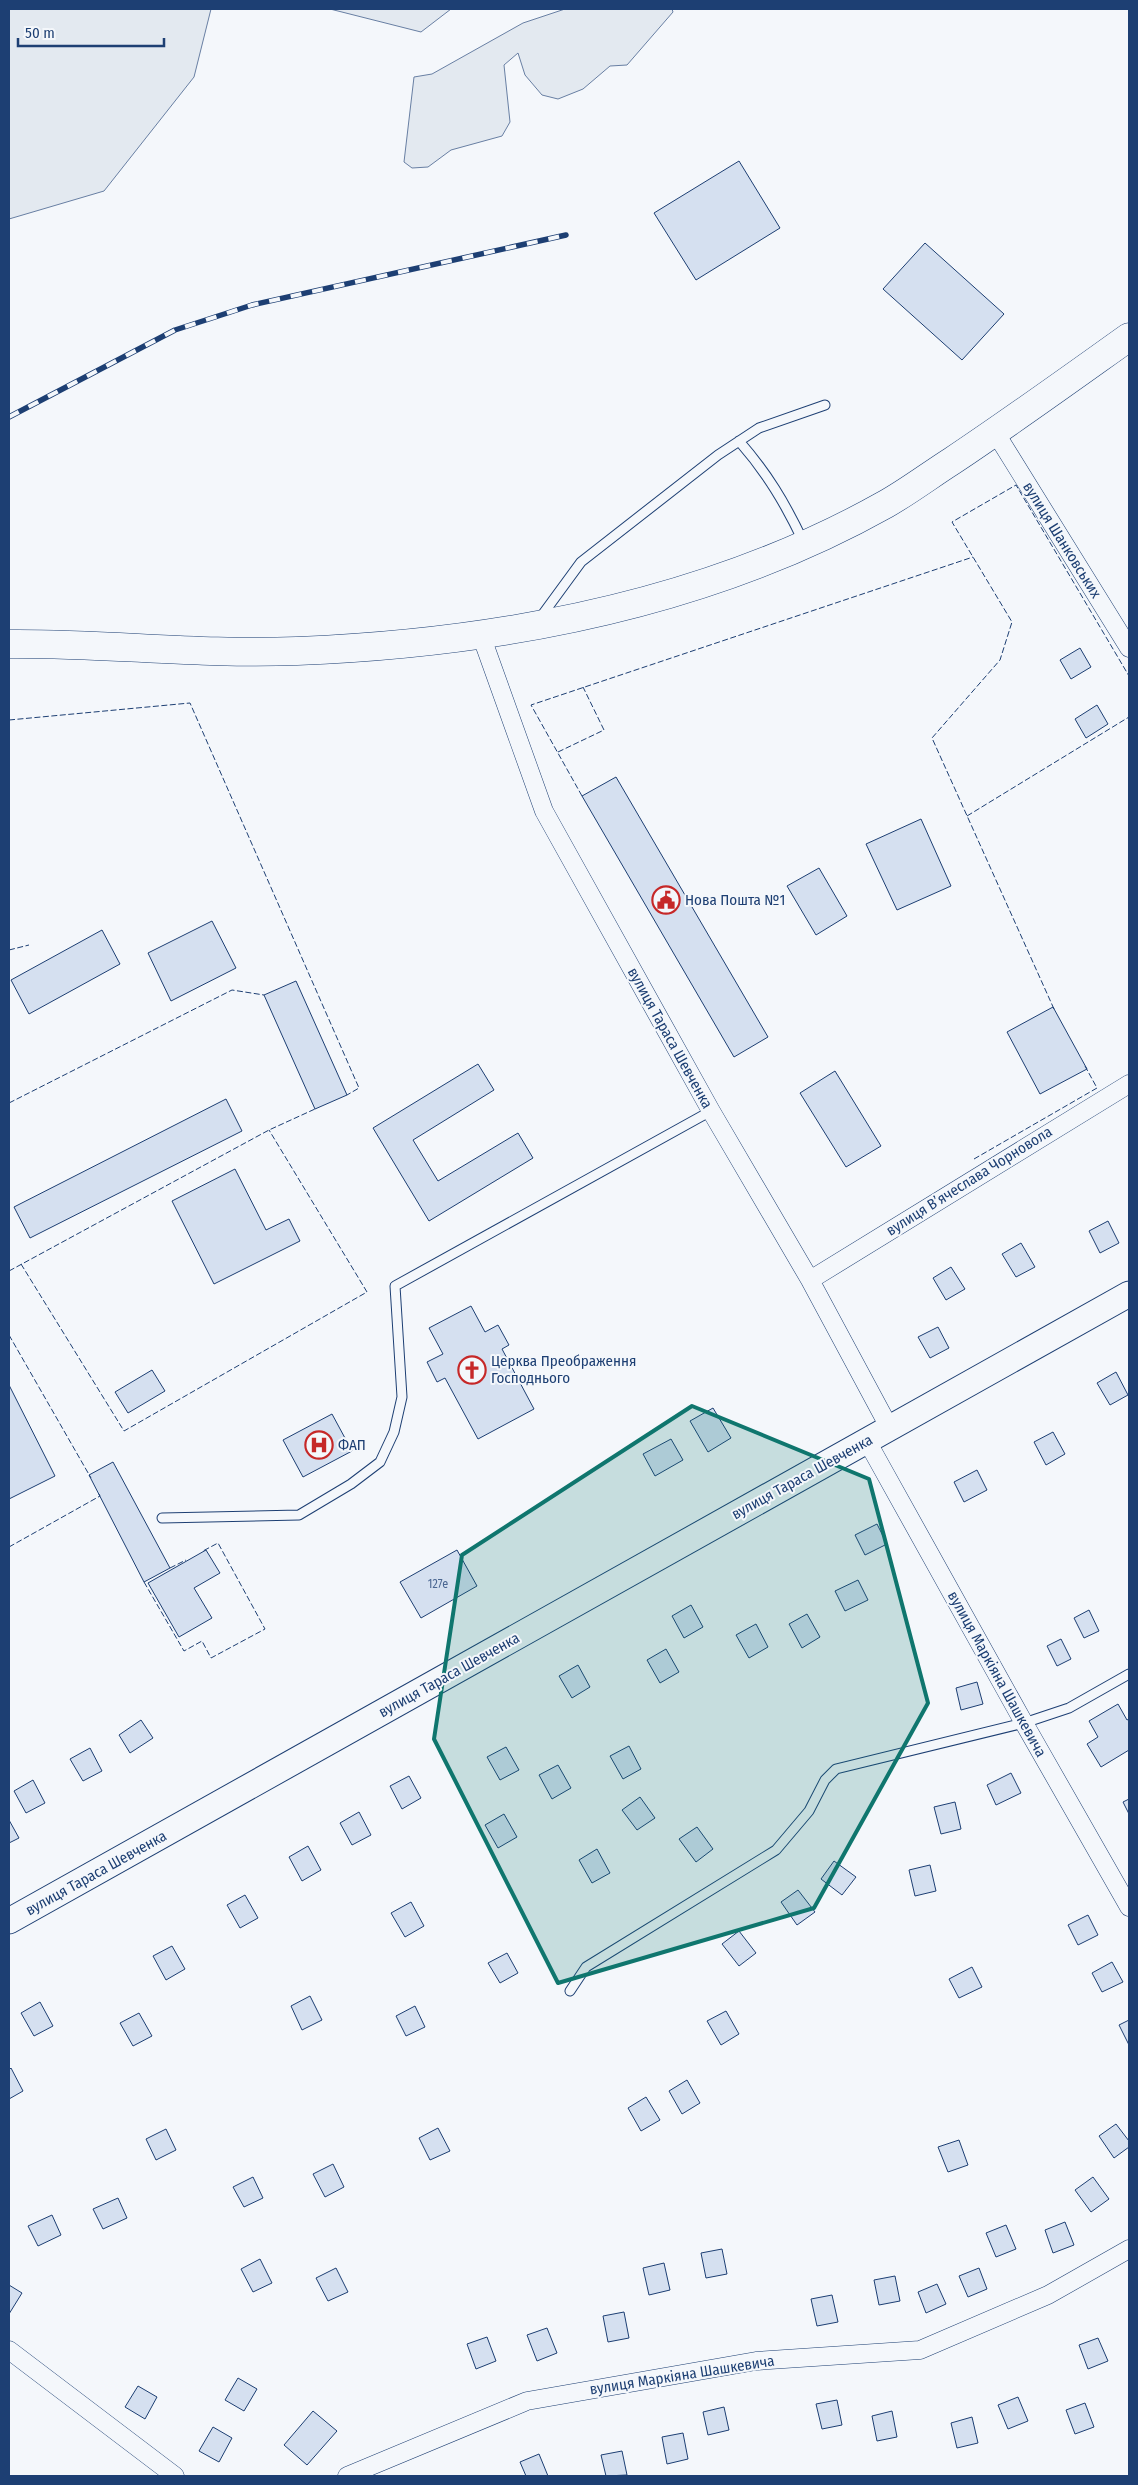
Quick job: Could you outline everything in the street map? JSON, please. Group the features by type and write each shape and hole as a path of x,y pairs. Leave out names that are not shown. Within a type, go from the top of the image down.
{"highway":[{"path":"9,644 211,652 297,651 397,644 481,635 534,626 571,619 658,597 732,574 804,544 889,503 995,432 1129,337"}],"street":[{"name":"вулиця Шанковських","path":"995,432 1129,648"},
{"name":"вулиця Тараса Шевченка","path":"481,635 544,811 710,1111 810,1280 889,1427"},
{"name":"вулиця Вʼячеслава Чорновола","path":"810,1280 1129,1084"},
{"name":"вулиця Тараса Шевченка","path":"9,1921 1129,1294"},
{"name":"вулиця Маркіяна Шашкевича","path":"867,1440 1024,1723 1129,1906"},
{"name":"вулиця Маркіяна Шашкевича","path":"347,2476 527,2401 756,2361 920,2350 1048,2295 1129,2249"},
{"path":"9,2350 175,2476"}],"lane":[{"path":"534,626 581,562 718,455 759,428 825,405"},
{"path":"740,441 763,467 785,504 804,544"},
{"path":"162,1518 299,1514 351,1484 380,1462 394,1432 402,1397 395,1286 710,1111"},
{"path":"570,1991 586,1967 776,1850 810,1810 825,1780 836,1769 1024,1723 1069,1708 1129,1674"}],"highlighted area":[{"path":"692,1406 869,1479 928,1703 814,1908 558,1983 434,1739 462,1555"}],"shaded area":[{"path":"9,9 211,9 194,77 104,191 9,219"},
{"path":"330,9 451,9 421,32"},
{"path":"565,9 672,9 673,12 627,65 610,66 583,89 558,99 542,95 525,75 518,53 504,65 510,122 502,136 451,150 428,167 412,168 404,162 414,77 432,74 523,23"}],"building":[{"path":"739,161 780,228 696,280 654,213"},
{"path":"925,243 1004,314 962,360 883,289"},
{"path":"1080,648 1091,667 1071,679 1060,660"},
{"path":"1097,705 1108,724 1086,738 1075,719"},
{"path":"616,777 768,1037 734,1057 582,796"},
{"path":"921,819 951,886 897,910 866,844"},
{"path":"819,868 847,916 816,935 787,886"},
{"path":"212,921 236,968 171,1001 148,953"},
{"path":"102,930 120,964 29,1014 11,980"},
{"path":"296,981 347,1095 315,1109 264,995"},
{"path":"1053,1007 1087,1069 1040,1094 1007,1032"},
{"path":"478,1064 494,1090 413,1140 438,1181 518,1133 533,1158 429,1221 373,1128"},
{"path":"835,1071 881,1146 846,1167 800,1093"},
{"path":"226,1099 242,1131 30,1238 14,1207"},
{"path":"235,1169 266,1230 289,1219 300,1241 214,1284 172,1201"},
{"path":"1108,1221 1119,1243 1100,1253 1089,1231"},
{"path":"1021,1243 1035,1267 1016,1277 1002,1254"},
{"path":"951,1267 965,1289 946,1300 933,1278"},
{"name":"Церква Преображення Господнього","path":"471,1306 485,1332 498,1325 509,1345 502,1349 534,1409 478,1439 445,1378 437,1382 427,1362 443,1354 429,1328"},
{"path":"938,1327 949,1348 930,1358 918,1337"},
{"path":"152,1370 165,1391 128,1413 115,1392"},
{"path":"1116,1372 1128,1395 1110,1405 1097,1383"},
{"path":"9,1385 55,1476 9,1499"},
{"path":"713,1408 731,1438 708,1452 690,1421"},
{"path":"332,1414 352,1451 303,1477 283,1440"},
{"path":"1053,1432 1065,1454 1046,1465 1034,1442"},
{"path":"671,1439 683,1460 655,1476 643,1454"},
{"path":"113,1462 170,1568 144,1582 89,1475"},
{"path":"977,1470 987,1490 964,1502 954,1482"},
{"path":"877,1524 887,1544 865,1555 855,1535"},
{"path":"206,1550 220,1573 194,1588 212,1618 179,1637 148,1583"},
{"path":"457,1550 477,1586 421,1618 400,1582"},
{"path":"858,1580 868,1600 845,1611 835,1591"},
{"path":"691,1605 703,1627 684,1638 672,1616"},
{"path":"1089,1610 1099,1631 1084,1638 1074,1618"},
{"path":"807,1614 820,1637 802,1648 789,1624"},
{"path":"756,1624 768,1647 749,1658 736,1635"},
{"path":"1061,1639 1071,1659 1057,1666 1047,1646"},
{"path":"666,1649 679,1672 660,1683 647,1660"},
{"path":"578,1665 590,1687 572,1698 559,1676"},
{"path":"977,1682 983,1704 961,1710 956,1688"},
{"path":"1118,1704 1127,1720 1129,1719 1129,1750 1101,1767 1087,1744 1098,1737 1089,1721"},
{"path":"141,1720 153,1738 130,1753 119,1735"},
{"path":"629,1746 641,1769 623,1779 610,1756"},
{"path":"506,1747 519,1770 500,1780 487,1757"},
{"path":"90,1748 102,1771 83,1781 70,1759"},
{"path":"558,1765 571,1788 552,1799 539,1775"},
{"path":"1011,1773 1021,1793 996,1805 987,1785"},
{"path":"409,1776 421,1798 402,1809 390,1786"},
{"path":"33,1780 45,1803 26,1813 14,1791"},
{"path":"640,1797 655,1818 637,1830 622,1810"},
{"path":"1129,1799 1129,1814 1123,1802"},
{"path":"955,1802 961,1829 941,1834 934,1807"},
{"path":"359,1812 371,1835 352,1845 340,1823"},
{"path":"504,1814 517,1837 498,1848 485,1825"},
{"path":"9,1820 19,1838 9,1843"},
{"path":"697,1827 713,1849 696,1862 679,1839"},
{"path":"308,1846 321,1870 302,1881 289,1857"},
{"path":"597,1849 610,1873 592,1883 579,1860"},
{"path":"834,1861 856,1877 842,1895 821,1879"},
{"path":"930,1865 936,1891 915,1896 909,1870"},
{"path":"798,1890 815,1912 797,1925 781,1902"},
{"path":"245,1895 258,1918 240,1928 227,1905"},
{"path":"411,1902 424,1926 405,1937 391,1913"},
{"path":"1088,1915 1098,1935 1078,1945 1068,1925"},
{"path":"739,1931 756,1953 739,1966 722,1944"},
{"path":"172,1946 185,1969 166,1980 153,1956"},
{"path":"507,1953 518,1973 500,1983 488,1963"},
{"path":"1112,1962 1123,1982 1102,1992 1092,1973"},
{"path":"972,1967 982,1987 959,1998 949,1979"},
{"path":"310,1996 322,2020 302,2030 291,2006"},
{"path":"40,2002 53,2026 34,2036 21,2013"},
{"path":"415,2006 425,2027 406,2036 396,2016"},
{"path":"726,2011 739,2034 721,2045 707,2021"},
{"path":"139,2013 152,2036 133,2046 120,2023"},
{"path":"1129,2020 1129,2045 1119,2025"},
{"path":"11,2068 23,2091 9,2099 9,2070"},
{"path":"687,2080 700,2103 682,2114 669,2091"},
{"path":"646,2097 660,2120 641,2131 628,2108"},
{"path":"1116,2124 1129,2141 1129,2147 1114,2158 1099,2136"},
{"path":"438,2128 450,2151 430,2160 419,2138"},
{"path":"166,2129 176,2150 156,2160 146,2139"},
{"path":"959,2140 968,2165 948,2172 938,2147"},
{"path":"333,2164 344,2187 325,2197 313,2174"},
{"path":"253,2177 263,2198 244,2207 233,2187"},
{"path":"1093,2177 1109,2199 1091,2212 1075,2190"},
{"path":"118,2198 127,2218 103,2229 93,2209"},
{"path":"52,2215 61,2235 38,2246 28,2226"},
{"path":"1065,2222 1074,2245 1053,2253 1045,2230"},
{"path":"1006,2225 1016,2249 996,2257 986,2233"},
{"path":"722,2249 727,2274 706,2278 701,2253"},
{"path":"260,2259 272,2283 253,2292 241,2269"},
{"path":"664,2263 670,2290 649,2295 643,2268"},
{"path":"336,2268 348,2292 328,2301 316,2278"},
{"path":"979,2268 987,2289 968,2297 959,2276"},
{"path":"895,2276 900,2301 879,2305 874,2280"},
{"path":"937,2284 946,2304 926,2313 918,2292"},
{"path":"9,2285 22,2293 9,2314"},
{"path":"832,2295 838,2322 817,2326 811,2299"},
{"path":"624,2312 629,2338 608,2342 603,2316"},
{"path":"547,2328 557,2353 537,2361 527,2335"},
{"path":"487,2337 496,2361 476,2369 467,2344"},
{"path":"1098,2338 1108,2361 1088,2369 1079,2345"},
{"path":"238,2378 257,2389 244,2411 225,2400"},
{"path":"138,2386 157,2397 145,2419 125,2407"},
{"path":"1018,2397 1028,2421 1008,2429 998,2405"},
{"path":"837,2400 842,2425 822,2429 816,2404"},
{"path":"1085,2403 1094,2427 1075,2434 1066,2410"},
{"path":"724,2407 729,2430 708,2435 703,2412"},
{"path":"313,2411 337,2431 307,2465 284,2445"},
{"path":"892,2411 897,2437 877,2441 872,2416"},
{"path":"972,2417 978,2443 957,2448 951,2423"},
{"path":"213,2427 232,2438 219,2462 199,2451"},
{"path":"683,2433 688,2459 667,2464 662,2437"},
{"path":"622,2451 627,2475 606,2476 601,2455"},
{"path":"539,2454 548,2476 526,2476 520,2462"}],"railway":[{"path":"9,417 175,330 252,305 566,235"}],"fence":[{"path":"1054,1009 932,738 1000,660 1012,622 952,522 1016,485 1129,676"},
{"path":"582,796 531,705 973,557"},
{"path":"558,752 604,730 583,687"},
{"path":"9,720 190,703 359,1088 347,1095"},
{"path":"967,816 1129,717"},
{"path":"9,950 29,945"},
{"path":"9,1103 232,990 264,995"},
{"path":"974,1159 1097,1088 1085,1066"},
{"path":"9,1271 269,1130 315,1109"},
{"path":"21,1264 124,1431 367,1292 269,1130"},
{"path":"9,1335 91,1478"},
{"path":"9,1547 100,1496 99,1494"},
{"path":"144,1582 184,1651 202,1641 211,1658 265,1629 218,1543 203,1551"},
{"path":"170,1568 186,1560"}],"place":[{"name":"Нова Пошта №1","path":"666,900"},
{"name":"Церква Преображення Господнього","path":"472,1370"},
{"name":"ФАП","path":"319,1445"}]}
